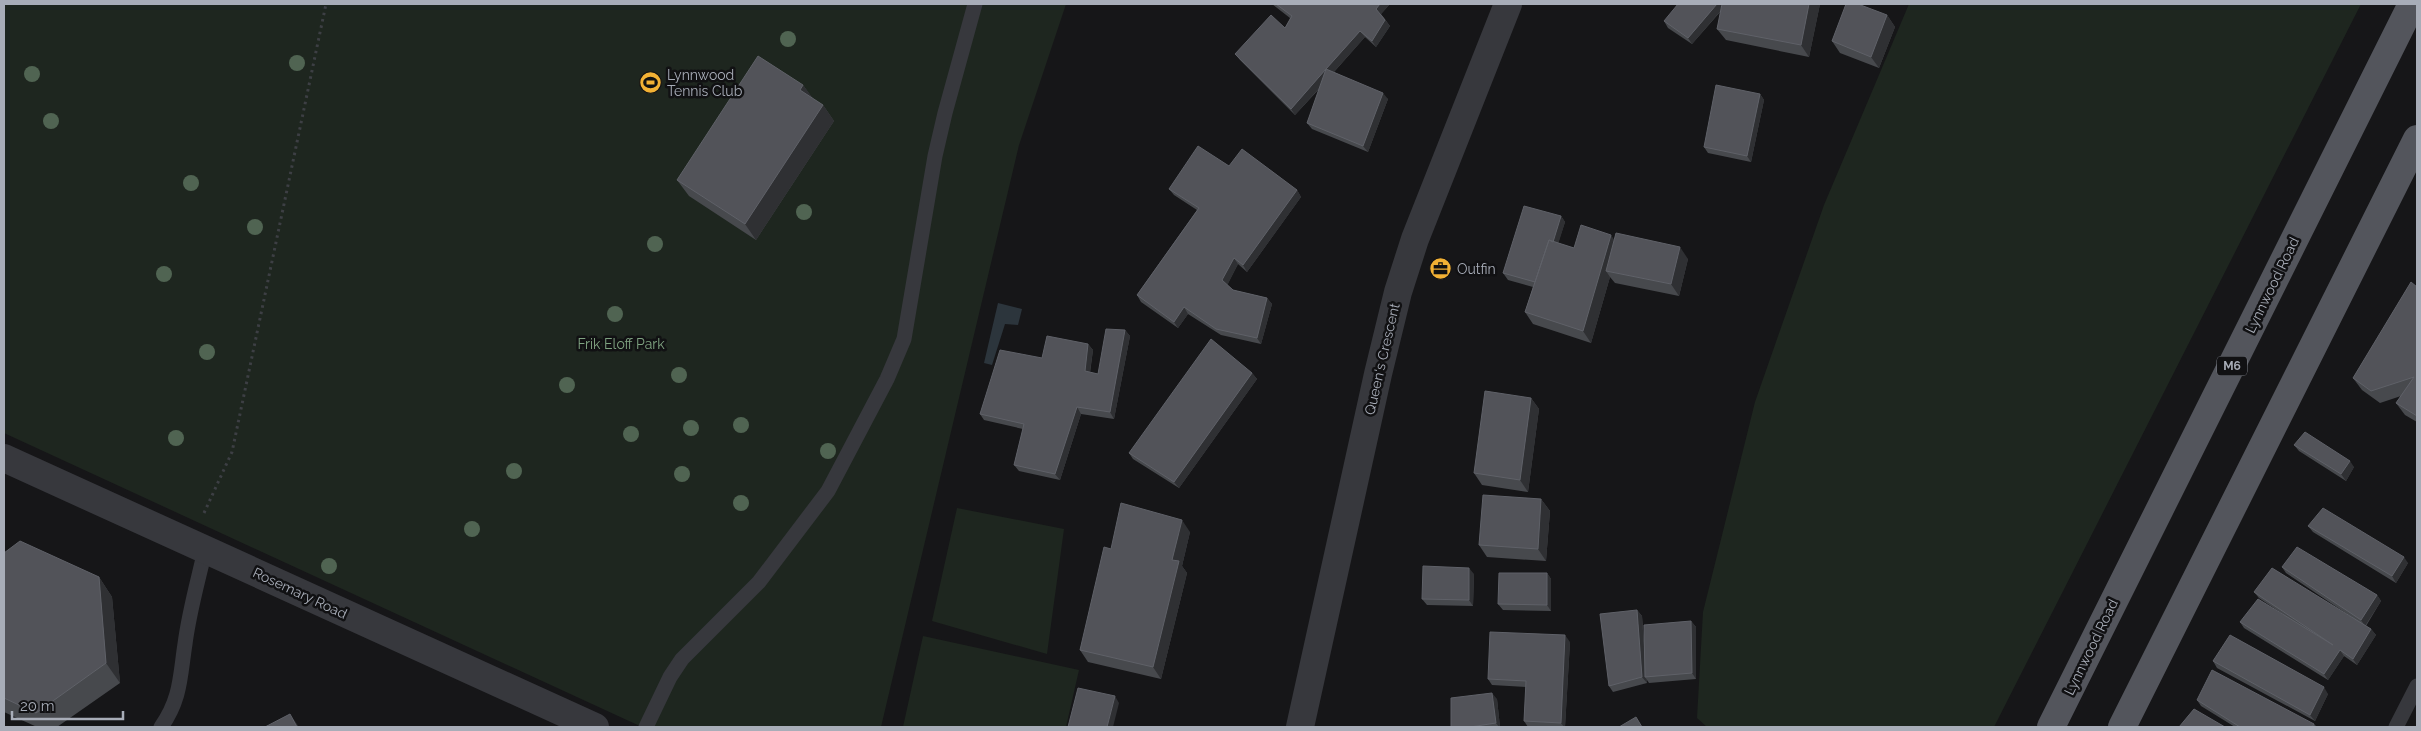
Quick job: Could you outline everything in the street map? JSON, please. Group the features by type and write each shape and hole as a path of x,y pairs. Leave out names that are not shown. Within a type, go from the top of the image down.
{"main road":[{"name":"Lynnwood Road","path":"2051,727 2412,4"},
{"path":"2122,727 2417,139"}],"street":[{"name":"Queen's Crescent","path":"1300,727 1398,292 1415,239 1508,4"},
{"name":"Rosemary Road","path":"4,458 582,724"}],"lane":[{"path":"646,727 670,677 682,659 759,582 828,490 887,379 904,339 935,156 975,4"},
{"path":"161,727 172,713 178,697 198,546"},
{"path":"2396,727 2417,686"}],"path":[{"path":"198,546 232,452 326,4"}],"green space":[{"name":"Frik Eloff Park","path":"4,4 1066,4 1019,145 881,727 642,727 4,433"},
{"path":"1909,4 2361,4 1994,727 1707,727 1697,718 1703,612 1755,402 1824,205"},
{"path":"957,508 1064,529 1047,654 932,621"},
{"path":"923,636 1079,670 1066,727 903,727"}],"shaded area":[{"path":"998,303 1022,309 1018,325 1005,324 992,365 984,363"}],"building":[{"path":"1276,4 1380,4 1376,9 1385,20 1372,41 1360,31 1291,109 1235,54 1271,15 1285,28 1292,16"},
{"path":"1678,4 1717,4 1688,38 1664,21"},
{"path":"1722,4 1809,4 1801,45 1717,29"},
{"path":"1846,4 1858,4 1887,15 1871,57 1832,41"},
{"path":"758,56 803,85 800,90 823,105 745,224 677,180"},
{"path":"1326,69 1383,93 1363,146 1307,123"},
{"path":"1716,85 1760,94 1747,156 1704,147"},
{"path":"1198,146 1229,166 1242,149 1297,190 1243,265 1234,258 1222,280 1233,290 1267,298 1257,338 1216,329 1184,307 1174,322 1137,295 1199,208 1169,189"},
{"path":"1524,206 1561,216 1553,242 1549,240 1535,282 1503,273"},
{"path":"1581,225 1611,235 1583,331 1525,312 1549,240 1574,248"},
{"path":"1616,233 1680,247 1671,284 1606,271"},
{"path":"2411,282 2417,287 2417,416 2396,403 2414,377 2371,391 2353,378"},
{"path":"1106,329 1125,330 1110,412 1077,407 1055,474 1014,465 1024,424 980,414 1000,350 1042,358 1047,336 1088,344 1085,371 1098,374"},
{"path":"1211,339 1252,373 1174,482 1129,453"},
{"path":"1485,391 1531,398 1520,480 1474,473"},
{"path":"2305,432 2350,461 2341,474 2294,445"},
{"path":"1483,495 1541,499 1538,549 1479,545"},
{"path":"1121,503 1182,520 1172,560 1179,561 1153,667 1080,650 1104,547 1111,549"},
{"path":"2323,508 2404,557 2392,576 2308,526"},
{"path":"20,541 99,577 106,663 36,713 4,698 4,553"},
{"path":"2297,547 2377,595 2361,620 2282,567"},
{"path":"1423,566 1469,568 1469,600 1422,599"},
{"path":"2272,568 2371,629 2353,659 2340,650 2324,674 2240,622 2258,599 2333,645 2254,592"},
{"path":"1499,573 1547,573 1547,605 1498,604"},
{"path":"1637,610 1642,677 1609,686 1600,614"},
{"path":"1691,621 1692,673 1645,677 1644,625"},
{"path":"1490,632 1565,635 1561,723 1524,721 1526,681 1488,679"},
{"path":"2230,635 2324,687 2310,715 2213,661"},
{"path":"2212,670 2314,724 2312,727 2240,727 2197,700"},
{"path":"1078,688 1115,696 1107,727 1068,727"},
{"path":"1492,693 1496,723 1470,727 1451,727 1451,698"},
{"path":"2194,709 2225,727 2179,727"},
{"path":"290,714 297,727 265,727"},
{"path":"1636,717 1642,727 1619,727"}],"place":[{"name":"Lynnwood Tennis Club","path":"651,83"},
{"name":"Outfin","path":"1441,269"}]}
